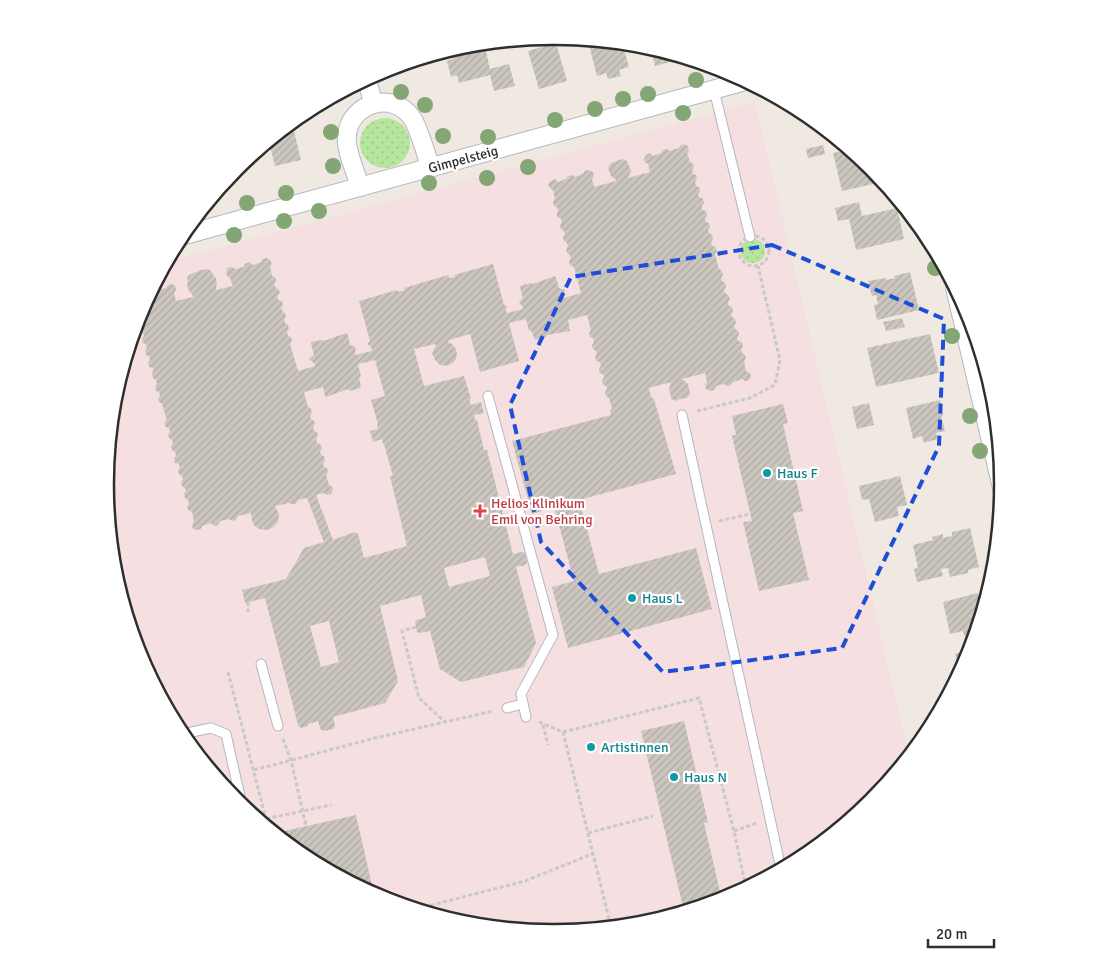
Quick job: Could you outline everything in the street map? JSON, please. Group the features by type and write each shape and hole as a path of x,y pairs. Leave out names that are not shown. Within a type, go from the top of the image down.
{"street":[{"name":"Gimpelsteig","path":"194,232 735,84"},
{"path":"369,86 373,103"},
{"path":"360,187 346,136 354,116 362,108 373,103 395,104 412,118 431,168"},
{"path":"964,328 992,445"}],"lane":[{"path":"714,90 750,237"},
{"path":"488,396 553,636 521,694 526,717"},
{"path":"682,415 779,862"},
{"path":"261,664 278,726"},
{"path":"507,708 523,704"},
{"path":"191,732 211,728 226,734 240,791"}],"path":[{"path":"682,415 750,398 775,385 780,360 758,266"},
{"path":"705,524 750,514"},
{"path":"248,602 248,614"},
{"path":"416,627 402,631 419,698 446,722"},
{"path":"228,672 265,816"},
{"path":"526,717 563,732 699,698 734,832 744,881"},
{"path":"254,770 375,738 507,708"},
{"path":"542,724 548,745"},
{"path":"278,726 291,760 306,826"},
{"path":"563,732 608,920"},
{"path":"268,818 331,805"},
{"path":"588,833 653,816"},
{"path":"734,832 770,819"},
{"path":"429,906 525,881 592,854"}],"highlighted area":[{"path":"772,245 944,319 939,446 842,648 663,672 541,542 510,405 571,277"}],"shaded area":[{"name":"Helios Klinikum Emil von Behring","path":"755,102 907,746 865,795 844,815 798,850 774,865 722,891 695,901 640,916 583,923 554,924 525,923 468,916 413,901 386,891 334,865 310,850 264,815 243,795 205,752 173,704 160,679 148,653 129,598 118,542 115,513 114,484 118,427 129,371 138,343 160,290 177,259"}],"green space":[{"path":"380,118 390,118 403,125 410,138 410,148 403,161 390,168 380,168 371,164 364,157 360,148 360,138 364,129 371,122"},
{"path":"753,239 761,243 765,251 761,259 753,263 745,259 741,251 745,243"}],"building":[{"path":"548,45 557,45 567,81 539,89 528,51"},
{"path":"589,47 624,51 629,67 619,70 621,76 608,79 606,73 597,76"},
{"path":"486,51 490,69 509,64 515,86 494,91 490,75 459,83 457,75 451,77 447,61 453,59 452,57"},
{"path":"653,56 672,61 655,66"},
{"path":"294,130 301,160 275,166 271,149"},
{"path":"684,144 688,146 689,150 687,153 694,167 692,171 696,175 696,186 699,187 700,191 698,195 703,199 704,203 702,210 706,211 706,222 709,223 710,227 708,230 713,239 711,242 712,246 717,251 715,254 719,269 723,275 721,278 726,287 724,290 730,299 728,305 732,307 733,311 731,314 736,323 734,326 739,334 737,338 738,341 742,342 743,347 741,349 746,358 744,362 746,371 750,373 751,377 749,380 745,381 742,379 733,382 731,385 716,386 714,390 710,391 706,389 705,373 682,379 688,384 690,394 687,398 677,401 671,399 669,389 671,382 649,388 676,474 579,500 599,574 696,548 712,609 568,648 552,587 574,581 554,507 532,514 512,441 611,415 610,411 612,408 609,398 606,396 606,386 602,381 603,374 599,373 601,366 600,362 596,361 595,357 597,354 593,349 592,345 594,342 593,338 590,337 589,333 591,330 587,315 568,320 570,331 547,335 535,340 531,330 529,331 526,319 509,323 519,361 480,372 470,334 449,340 448,342 456,349 457,354 453,363 447,366 440,365 435,360 432,353 435,344 414,349 424,386 464,376 471,405 481,402 484,413 474,415 475,420 477,420 484,450 487,450 513,554 525,553 527,563 516,567 536,643 524,667 461,682 440,669 430,631 417,632 415,622 426,617 421,595 380,606 398,681 385,703 333,717 335,726 333,729 321,730 318,721 301,728 298,725 265,598 245,603 242,590 286,579 304,548 324,542 307,498 298,500 296,504 289,503 275,506 279,514 278,522 267,530 259,529 255,526 251,513 238,516 236,520 220,521 218,525 214,526 211,523 202,526 201,529 193,529 192,512 188,510 189,503 184,494 186,491 181,482 183,479 178,471 180,467 179,464 175,463 175,452 171,447 173,443 168,435 170,431 164,423 167,420 162,404 158,399 160,396 155,387 157,384 156,380 152,375 153,368 149,367 149,356 146,355 145,351 147,348 146,344 143,343 142,339 144,336 142,332 160,289 172,284 175,286 176,301 193,297 187,286 187,278 189,275 208,269 216,278 216,290 233,286 230,278 227,276 228,268 244,267 249,262 253,265 267,258 272,264 270,267 272,276 275,277 276,281 275,287 280,293 277,296 278,300 282,301 283,305 281,308 285,313 286,317 284,320 288,325 289,329 287,332 288,336 291,337 292,341 290,344 298,371 315,366 309,359 314,355 311,342 324,341 346,333 350,345 356,347 355,355 372,351 371,347 367,344 370,341 359,301 397,290 398,292 405,290 404,288 448,275 449,278 455,277 454,275 493,264 504,305 507,306 507,313 523,309 519,302 523,298 520,286 533,284 555,276 559,288 565,290 564,298 581,293 574,267 570,265 569,261 571,258 566,249 568,246 563,237 565,234 560,225 562,222 557,217 558,210 553,202 555,198 553,190 548,184 555,179 558,182 566,179 568,176 572,175 575,177 589,170 593,172 594,187 616,181 611,176 608,168 611,163 622,159 627,161 631,171 628,178 650,172 648,164 644,159 646,155 650,153 653,156 661,153 663,150 667,149 670,151","holes":["375,360 385,396 371,400 378,429 370,431 373,442 382,439 384,444 393,476 390,476 407,546 364,558 358,534 355,532 333,540 316,495 331,494 333,490 329,485 326,475 328,472 323,464 324,456 320,452 322,448 317,443 317,432 313,428 315,424 311,419 311,409 308,407 304,392 323,387 326,397 348,389 350,391 361,388 358,364","485,557 490,576 449,587 444,568","329,621 339,662 321,667 310,626"]},
{"path":"823,145 825,154 808,158 806,149"},
{"path":"841,152 874,184 842,191 833,153"},
{"path":"859,202 862,216 896,208 904,239 856,250 849,219 838,221 835,208"},
{"path":"910,272 919,310 877,320 874,305 878,304 876,295 872,296 868,281 886,278 886,280"},
{"path":"902,318 905,327 886,331 883,322"},
{"path":"930,334 939,373 876,387 867,348"},
{"path":"940,400 943,415 941,416 945,431 936,433 938,439 924,443 922,436 913,439 906,408"},
{"path":"869,403 874,425 857,429 852,407"},
{"name":"Haus F","path":"783,404 788,423 783,424 803,511 793,513 809,580 759,591 743,522 752,521 732,436 736,435 732,416"},
{"path":"900,476 907,505 897,507 899,516 875,522 869,499 862,500 859,486"},
{"path":"970,528 979,567 968,570 968,573 950,577 948,568 941,569 943,576 917,582 914,569 918,568 913,545 933,540 932,537 943,534 943,538 952,536 952,532"},
{"path":"978,593 979,598 966,637 963,631 950,634 943,602"},
{"path":"960,653 957,660 955,654"},
{"name":"Haus N","path":"684,721 708,822 704,823 720,892 682,905 641,731"},
{"path":"356,815 372,884 334,865 284,831"}],"place":[{"name":"Haus F","path":"767,473"},
{"name":"Helios Klinikum Emil von Behring","path":"480,511"},
{"name":"Haus L","path":"632,598"},
{"name":"Artistinnen","path":"591,747"},
{"name":"Haus N","path":"674,777"}]}
